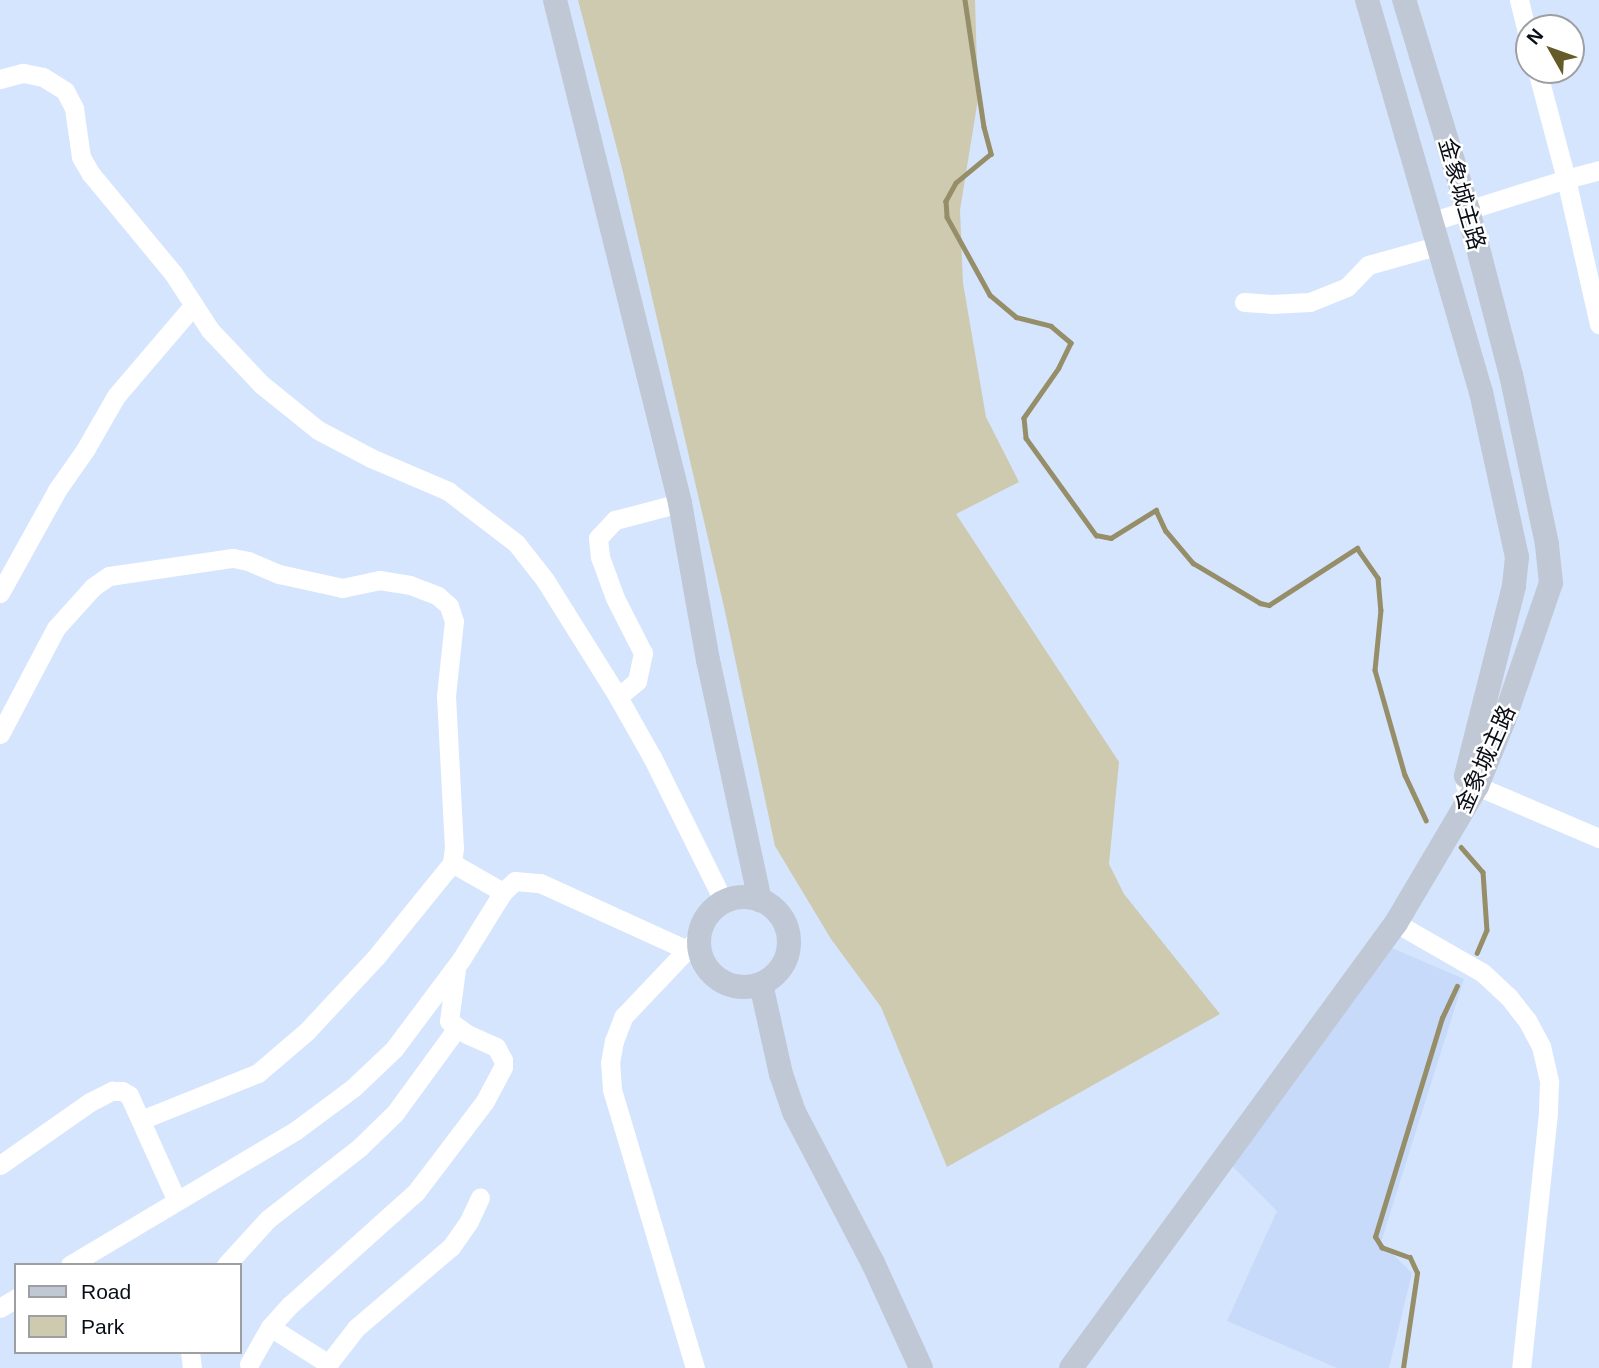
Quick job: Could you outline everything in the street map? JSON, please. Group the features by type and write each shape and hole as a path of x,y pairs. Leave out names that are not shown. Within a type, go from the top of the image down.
{"main road":[{"path":"555,0 680,503 708,660 761,900"},
{"name":"金象城主路","path":"1071,1368 1396,923 1458,822 1471,785 1514,586 1517,557 1491,437 1440,245 1367,0"},
{"name":"金象城主路","path":"1404,0 1468,210 1522,427 1547,544 1552,583 1504,720 1471,785"},
{"path":"1491,437 1522,427"},
{"path":"742,897 761,900 782,918 789,944 779,971 761,984 737,987 720,981 693,943 709,914 724,902 742,897"},
{"path":"761,984 781,1074 794,1111 873,1264 921,1368"}],"street":[{"path":"0,79 23,73 43,77 65,91 74,108 82,158 173,273 192,307 232,356 288,409 318,430 371,458 448,491 516,543 545,580 618,697 652,758 724,902"},
{"path":"1541,84 1599,324"},
{"path":"1433,221 1599,170"},
{"path":"1244,302 1310,302 1347,287 1368,265 1440,245"},
{"path":"0,593 57,490 85,450 116,396 192,307"},
{"path":"618,697 637,681 641,673 643,653 615,598 600,557 598,538 615,520 680,503"},
{"path":"0,734 56,628 93,587 109,576 233,558 279,574 342,588 379,580 410,586 438,596 449,606 454,621 446,696 454,848 452,863 376,957 307,1031 258,1073 142,1120"},
{"path":"1471,785 1599,838"},
{"path":"452,863 503,892"},
{"path":"73,1263 176,1199 295,1131 354,1087 394,1049 457,965 503,892 515,881 540,883 693,943 623,1017 610,1063 612,1089 695,1368"},
{"path":"1396,923 1483,973 1508,996 1527,1020 1541,1046 1549,1082 1548,1113 1521,1368"},
{"path":"248,1364 270,1327 297,1298 416,1192 485,1101 503,1067 503,1060 496,1047 457,1028 449,1021 457,965"},
{"path":"228,1263 268,1219 360,1147 395,1113 457,1028"},
{"path":"0,1165 90,1102 112,1091 129,1096 176,1199"},
{"path":"270,1327 326,1365 356,1328 451,1247 469,1221 480,1197"}],"shaded area":[{"path":"1392,948 1464,979 1381,1242 1412,1273 1389,1368 1337,1368 1227,1321 1277,1211 1229,1163"}],"green space":[{"path":"578,0 975,0 978,99 960,210 963,283 986,417 1019,482 956,514 1119,762 1109,864 1124,894 1220,1014 947,1167 881,1007 831,939 775,846 724,607 622,168"}],"waterway":[{"path":"965,0 984,127 991,154 956,183 946,201 947,217 990,295 1016,317 1051,326 1071,343 1059,368 1024,418 1026,438 1096,535 1111,538 1156,510 1166,531 1193,563 1260,603 1269,605 1357,548 1378,578 1381,610 1375,670 1405,775 1426,820"},
{"path":"1461,847 1483,872 1487,930 1477,953"},
{"path":"1403,1368 1417,1273 1410,1258 1382,1248 1375,1237 1442,1018 1457,986"}]}
